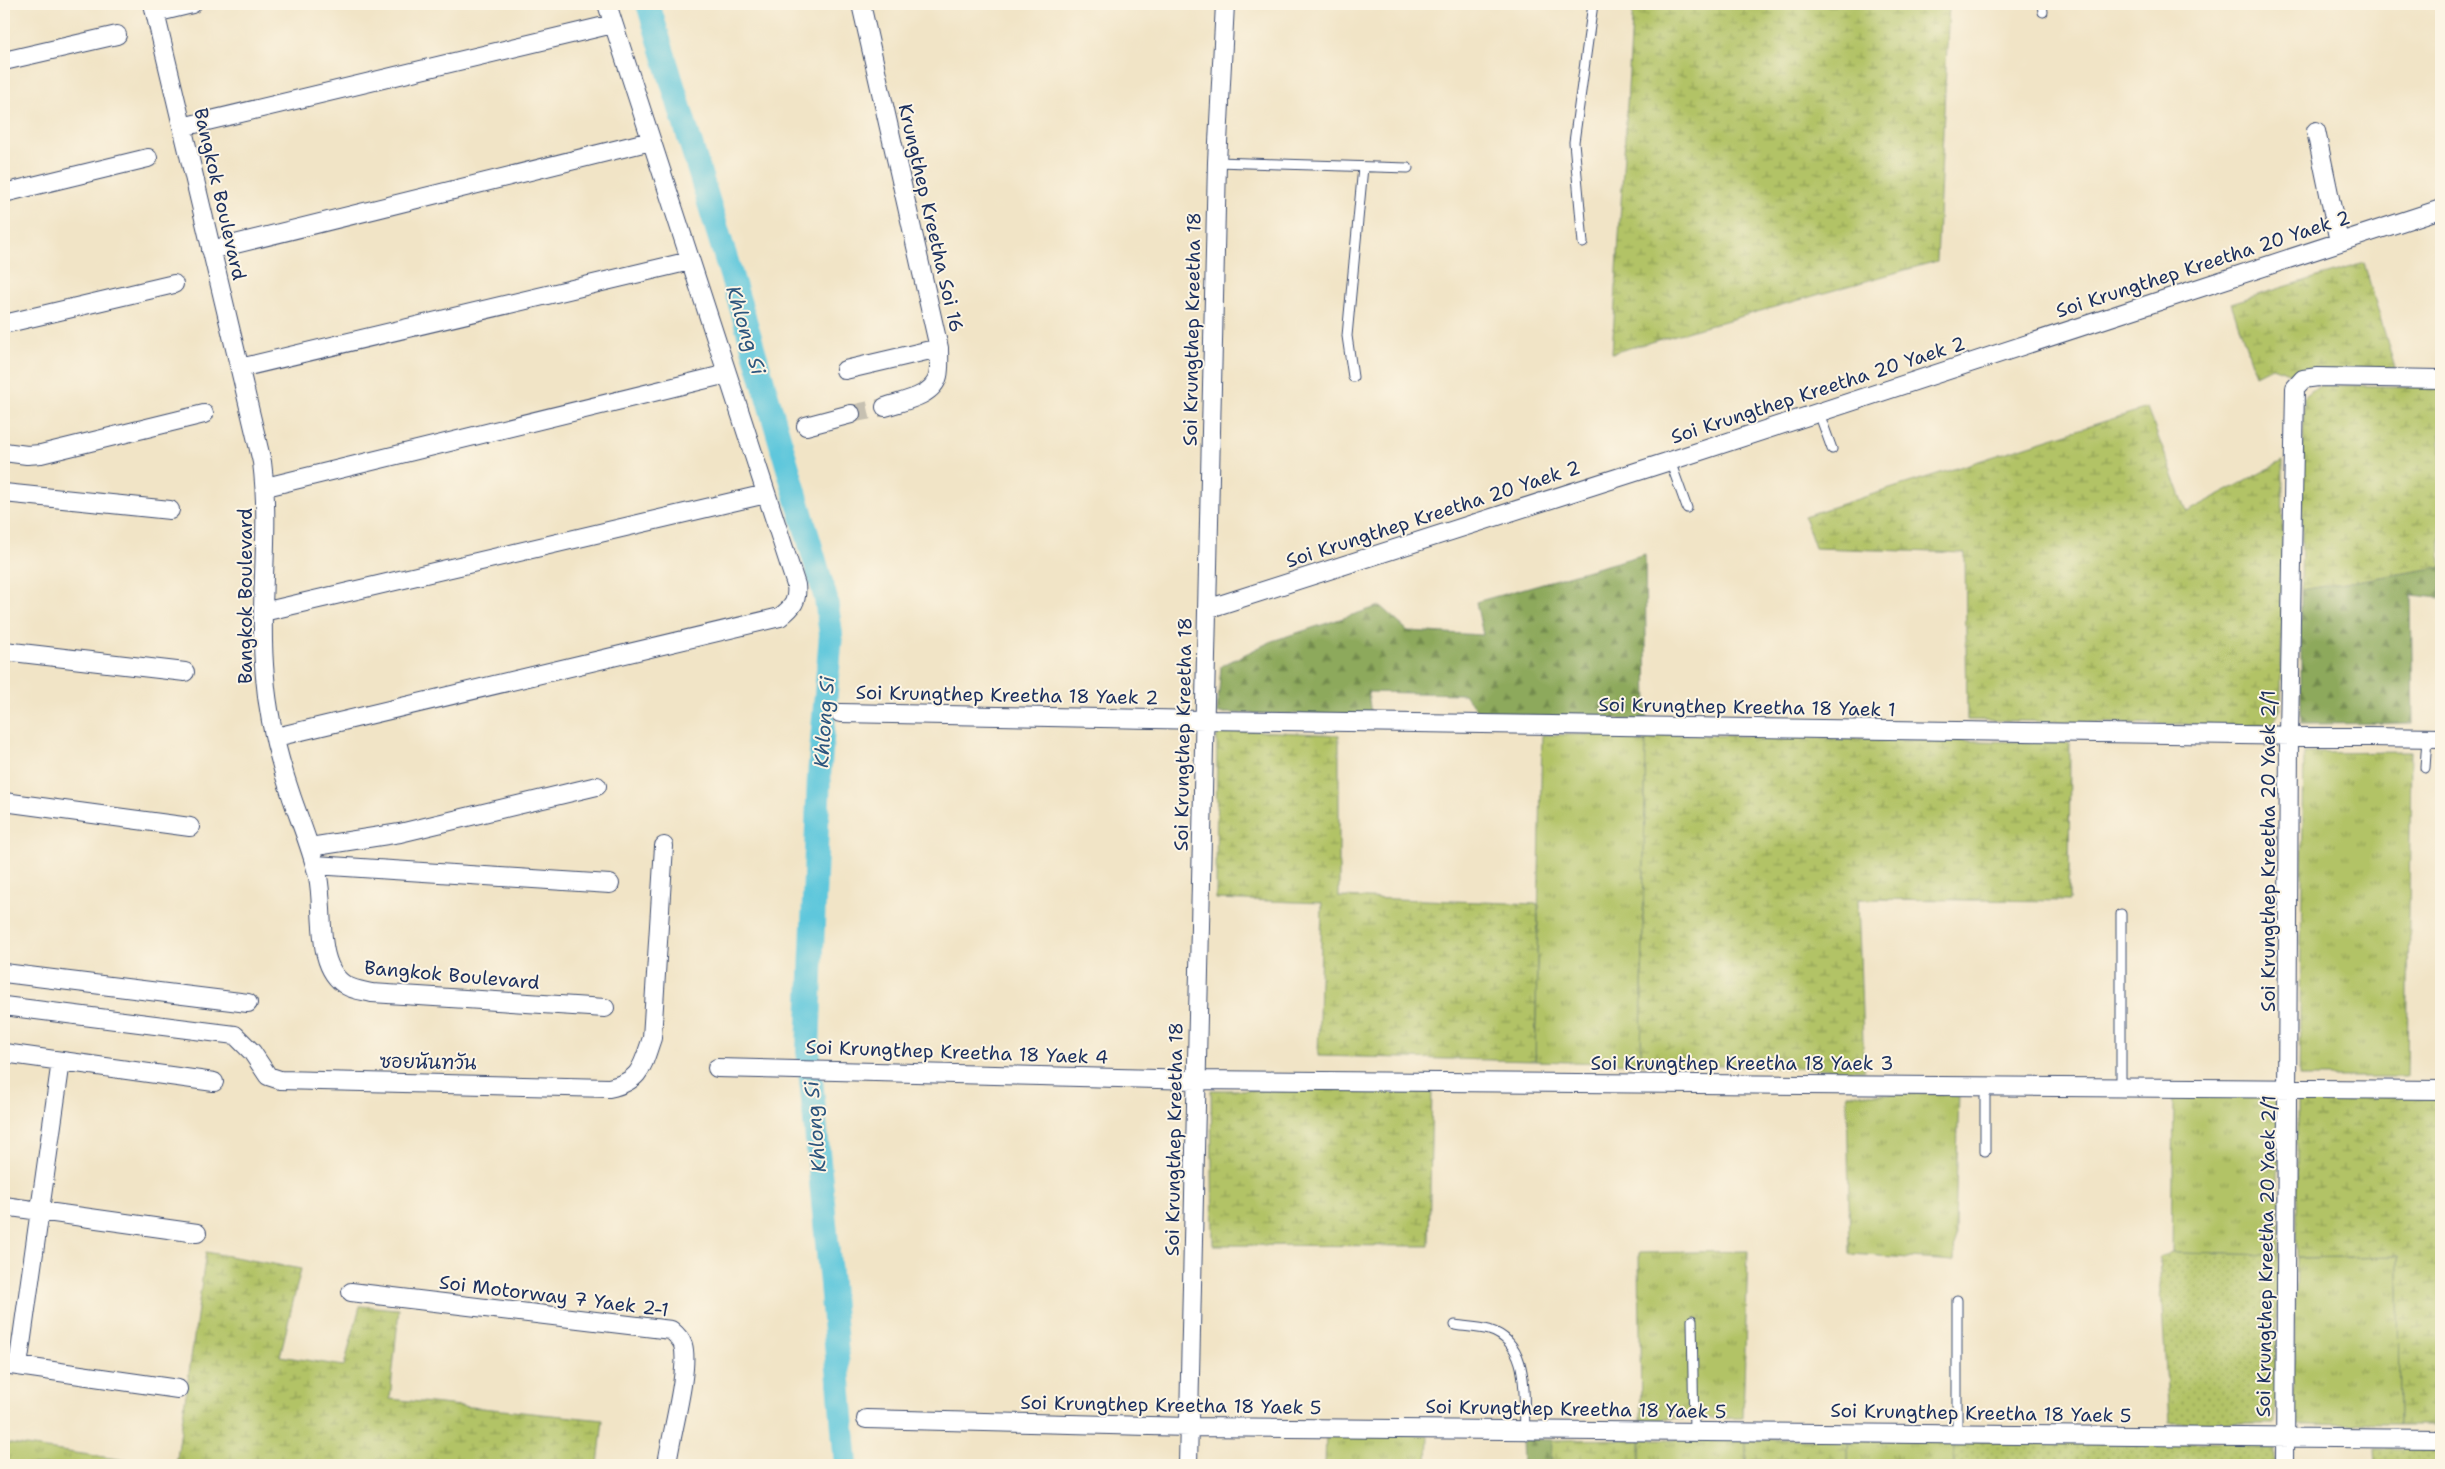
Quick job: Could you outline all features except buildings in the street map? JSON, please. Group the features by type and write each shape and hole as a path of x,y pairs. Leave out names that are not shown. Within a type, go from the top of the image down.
{"street":[{"path":"154,8 192,4"},
{"path":"276,737 780,617 791,608 797,597 796,585 607,4"},
{"name":"Krungthep Kreetha Soi 16","path":"845,370 939,348 861,4"},
{"name":"Soi Krungthep Kreetha 18","path":"1188,1465 1217,162 1225,4"},
{"name":"Bangkok Boulevard","path":"154,8 262,462 266,487 263,612 264,675 268,705 292,796 315,865 325,954 332,974 347,986 372,993 605,1008"},
{"path":"182,127 613,24"},
{"path":"4,61 117,35"},
{"path":"2316,131 2339,242"},
{"path":"212,250 651,141"},
{"path":"4,193 148,158"},
{"name":"Soi Krungthep Kreetha 20 Yaek 2","path":"1207,609 1819,413 2441,209"},
{"path":"240,368 690,261"},
{"path":"4,324 174,284"},
{"path":"885,407 922,395 934,385 938,376 939,348"},
{"path":"266,487 727,374"},
{"name":"Soi Krungthep Kreetha 20 Yaek 2/1","path":"2285,1465 2289,1088 2289,736 2295,388 2303,378 2318,377 2441,379"},
{"path":"4,452 27,455 41,454 204,414"},
{"path":"806,426 851,414"},
{"path":"4,492 170,510"},
{"path":"263,612 766,494"},
{"path":"4,651 185,672"},
{"name":"Soi Krungthep Kreetha 18 Yaek 2","path":"840,713 1204,720"},
{"name":"Soi Krungthep Kreetha 18 Yaek 1","path":"1204,720 2434,738"},
{"path":"310,847 400,833 597,786"},
{"path":"4,802 190,827"},
{"name":"ซอยนันทวัน","path":"4,1006 235,1035 252,1052 268,1076 280,1080 609,1088 627,1084 641,1068 652,1038 664,846"},
{"path":"315,865 610,884"},
{"path":"4,973 248,1003"},
{"path":"4,1053 214,1082"},
{"path":"61,1061 40,1211 11,1365 178,1389"},
{"name":"Soi Krungthep Kreetha 18 Yaek 4","path":"717,1068 777,1068 1196,1080"},
{"name":"Soi Krungthep Kreetha 18 Yaek 3","path":"1196,1080 2441,1090"},
{"path":"4,1206 197,1233"},
{"name":"Soi Motorway 7 Yaek 2-1","path":"351,1292 671,1330 679,1337 684,1347 684,1366 667,1465"},
{"name":"Soi Krungthep Kreetha 18 Yaek 5","path":"866,1419 1188,1427 2441,1439"}],"lane":[{"path":"1582,243 1574,142 1593,4"},
{"path":"1217,162 1408,168"},
{"path":"1353,377 1347,336 1363,167"},
{"path":"1819,413 1832,449"},
{"path":"1670,461 1687,508"},
{"path":"2425,768 2434,738"},
{"path":"2121,914 2121,1087"},
{"path":"1985,1086 1985,1151"},
{"path":"1956,1434 1957,1300"},
{"path":"1692,1320 1694,1432"},
{"path":"1455,1325 1490,1330 1509,1341 1516,1348 1521,1360 1525,1430"}],"green space":[{"path":"1633,4 1949,4 1937,261 1612,353"},
{"path":"2364,263 2395,368 2291,374 2272,367 2256,375 2231,303"},
{"path":"2319,385 2441,387 2441,567 2301,590 2304,397"},
{"path":"2147,408 2187,512 2283,461 2281,708 2272,726 1967,720 1965,553 1815,548 1804,516"},
{"path":"1645,554 1647,720 1483,717 1464,694 1368,692 1371,715 1217,713 1221,666 1272,641 1380,606 1408,631 1483,635 1476,602"},
{"path":"2441,567 2441,598 2411,595 2413,723 2301,724 2301,590"},
{"path":"1217,729 1339,735 1339,897 1538,904 1535,1061 1318,1056 1322,903 1216,899"},
{"path":"1646,734 1641,1064 1535,1061 1542,735"},
{"path":"1646,734 2070,743 2069,901 1858,899 1864,1070 1641,1064"},
{"path":"2411,752 2407,1077 2299,1077 2304,753"},
{"path":"1432,1089 1429,1246 1213,1245 1211,1090"},
{"path":"1959,1093 1954,1261 1850,1254 1847,1094"},
{"path":"2265,1095 2280,1109 2278,1255 2172,1253 2174,1096"},
{"path":"2297,1095 2441,1096 2441,1425 2399,1425 2398,1256 2297,1258"},
{"path":"1748,1251 1743,1418 1641,1420 1639,1253"},
{"path":"206,1252 301,1269 280,1356 344,1366 360,1306 399,1309 390,1399 603,1420 598,1465 176,1465"},
{"path":"2172,1253 2278,1255 2276,1423 2169,1423 2159,1257"},
{"path":"2398,1256 2399,1425 2292,1424 2297,1258"},
{"path":"1326,1433 1428,1435 1427,1465 1325,1465"},
{"path":"1522,1439 1552,1440 1551,1465 1523,1465"},
{"path":"1640,1439 1746,1439 1746,1465 1640,1465"},
{"path":"1640,1439 1640,1465 1551,1465 1552,1440"},
{"path":"1746,1439 1848,1439 1848,1465 1746,1465"},
{"path":"1848,1439 1954,1440 1954,1465 1848,1465"},
{"path":"1954,1440 2275,1443 2275,1465 1954,1465"},
{"path":"4,1443 161,1465 4,1465"},
{"path":"2375,1448 2441,1449 2441,1465 2376,1465"}],"waterway":[{"name":"Khlong Si","path":"648,4 747,327 826,599 831,634 819,776 808,1049 831,1284 846,1465"}],"tunnel":[{"path":"851,414 885,407"}]}
